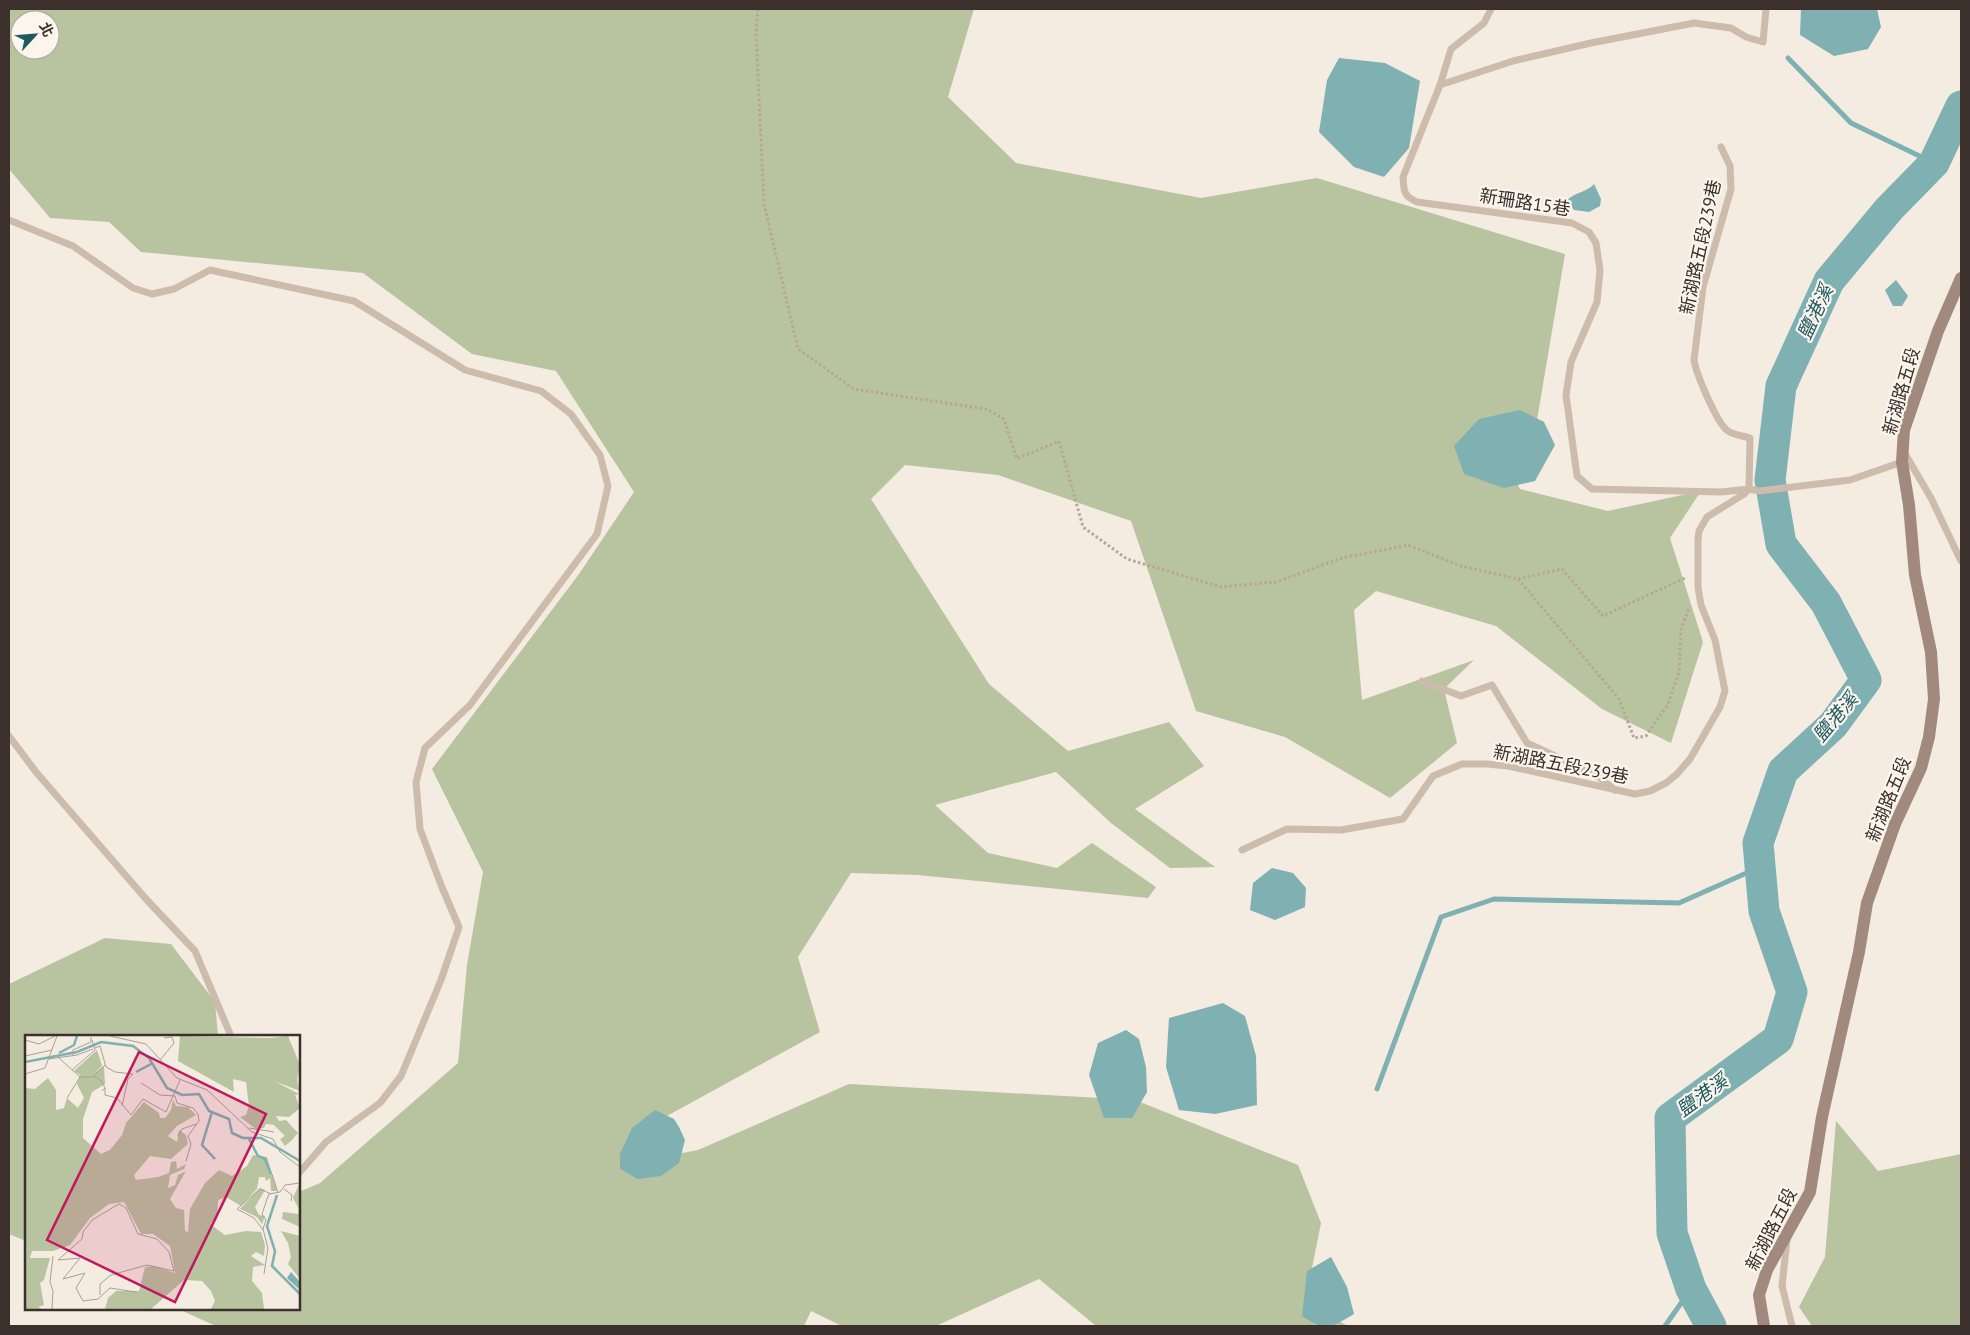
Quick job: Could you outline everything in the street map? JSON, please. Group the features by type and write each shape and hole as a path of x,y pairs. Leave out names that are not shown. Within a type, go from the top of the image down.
{"street":[{"name":"新湖路五段","path":"1764,1326 1759,1295 1767,1270 1810,1192 1822,1117 1859,952 1867,903 1895,824 1921,768 1929,737 1934,699 1931,652 1915,575 1903,456 1904,430 1938,331 1961,278"}],"lane":[{"name":"新珊路15巷","path":"1491,9 1484,23 1451,49 1440,85 1403,177 1404,190 1408,198 1417,202 1572,223 1589,232 1596,243 1600,270 1596,302 1571,362 1566,395 1577,476 1592,489 1721,492 1749,489 1759,491 1782,490 1850,480 1903,456"},
{"path":"1440,85 1513,61 1590,43 1694,24 1731,28 1746,37 1763,42 1766,9"},
{"name":"新湖路五段239巷","path":"1242,850 1288,829 1341,830 1402,819 1433,776 1462,764 1508,766 1635,794 1650,791 1666,783 1690,759 1720,707 1725,691 1715,640 1701,605 1698,586 1699,531 1707,517 1749,489 1750,438 1728,432 1721,424 1696,372 1694,360 1703,287 1731,189 1730,166 1721,147"},
{"path":"9,220 73,246 133,288 152,294 174,289 210,270 354,301 465,370 541,391 571,414 600,455 608,486 597,534 470,705 425,748 416,782 420,829 459,927 440,980 401,1076 380,1103 326,1142 300,1172"},
{"path":"1903,456 1932,498 1961,561"},
{"path":"1422,681 1461,696 1492,685 1527,743 1596,775 1617,791"},
{"path":"9,736 36,772 133,884 195,951 231,1035"},
{"path":"1788,1235 1782,1286 1792,1326"}],"path":[{"path":"758,9 756,32 764,204 798,349 854,389 986,409 1004,419 1017,459 1059,441 1083,527 1127,559 1221,587 1276,582 1342,558 1408,545 1461,566 1518,579 1562,569 1603,616 1698,572"},
{"path":"1518,579 1618,699 1634,738 1646,736 1668,704 1679,672 1681,629 1698,586"}],"green space":[{"path":"9,9 974,9 948,97 1016,163 1201,198 1317,178 1565,254 1537,420 1497,446 1520,489 1608,511 1701,491 1670,538 1703,642 1671,743 1602,709 1496,626 1376,591 1354,610 1362,700 1474,660 1444,689 1457,743 1390,798 1285,737 1196,711 1131,521 998,475 905,465 871,499 989,684 1068,751 1169,722 1204,766 1135,809 1215,867 1170,868 1111,823 1056,772 935,805 988,853 1057,868 1092,843 1156,887 1148,898 918,875 851,873 798,957 820,1032 645,1128 641,1161 698,1150 849,1084 1135,1100 1298,1165 1321,1223 1305,1303 1348,1326 1096,1326 1039,1279 936,1326 842,1326 811,1311 804,1326 216,1326 180,1310 300,1310 300,1192 320,1183 458,1063 467,965 483,872 432,769 579,574 634,492 556,371 472,354 363,273 141,252 109,222 50,218 9,169"},
{"path":"105,938 171,944 215,1002 218,1035 25,1035 25,1241 9,1234 9,984"},
{"path":"1836,1121 1878,1171 1961,1154 1961,1326 1812,1326 1799,1307 1825,1257"}],"water":[{"path":"1801,9 1877,9 1881,27 1868,49 1834,56 1800,35"},
{"path":"1339,58 1385,63 1420,81 1409,148 1384,177 1354,167 1319,132 1327,80"},
{"path":"1594,184 1601,199 1600,206 1589,212 1574,210 1567,200"},
{"path":"1896,280 1908,296 1902,306 1893,306 1885,290"},
{"path":"1520,410 1544,422 1555,445 1535,481 1504,488 1464,474 1454,446 1479,419"},
{"path":"1272,868 1293,873 1306,888 1305,907 1275,920 1250,910 1253,883"},
{"path":"1223,1003 1245,1016 1256,1056 1257,1105 1215,1114 1179,1110 1166,1067 1169,1018"},
{"path":"1126,1030 1139,1039 1146,1067 1147,1092 1132,1118 1104,1118 1089,1075 1098,1043"},
{"path":"655,1110 674,1119 685,1140 679,1163 661,1176 638,1179 620,1169 620,1154 632,1128"},
{"path":"1331,1257 1347,1287 1354,1314 1334,1325 1323,1326 1302,1316 1307,1271"}],"waterway":[{"path":"1788,58 1851,123 1934,163"},
{"name":"鹽港溪","path":"1711,1326 1691,1289 1672,1233 1670,1118 1778,1039 1792,992 1764,911 1758,843 1783,771 1833,725 1866,680 1826,603 1781,544 1770,480 1781,386 1829,281 1889,209 1934,163 1961,106"},
{"path":"1377,1089 1441,917 1494,899 1679,903 1760,867"},
{"path":"1665,1326 1691,1289"}]}
